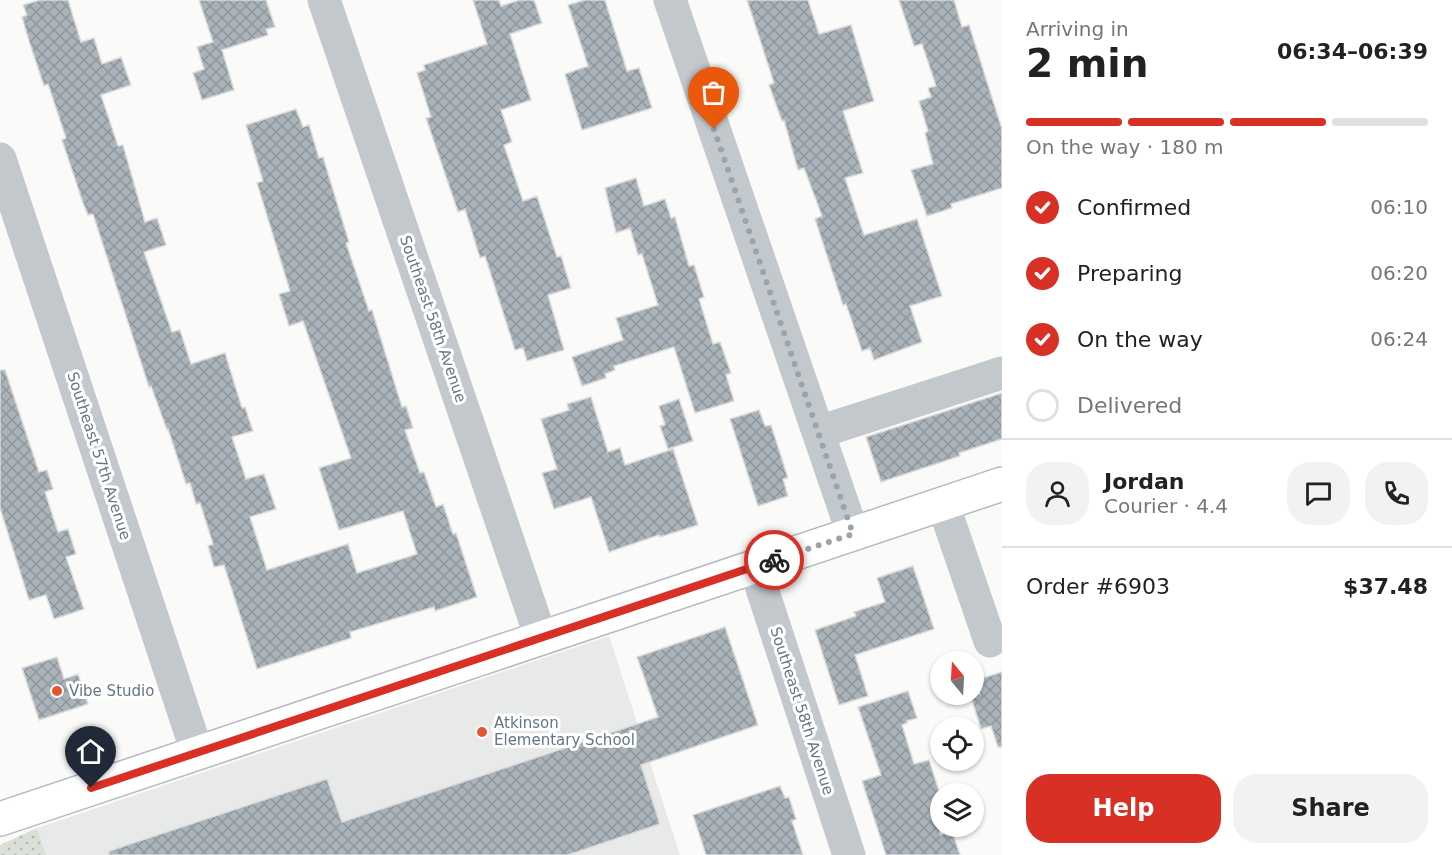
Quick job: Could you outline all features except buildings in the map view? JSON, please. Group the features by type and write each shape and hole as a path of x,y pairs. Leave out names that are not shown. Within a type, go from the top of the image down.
{"main road":[{"path":"0,819 1002,484"}],"street":[{"name":"Southeast 58th Avenue","path":"324,0 541,639"},
{"path":"670,0 853,534"},
{"name":"Southeast 57th Avenue","path":"0,162 197,752"},
{"path":"819,432 1002,373"},
{"path":"943,504 990,641"},
{"name":"Southeast 58th Avenue","path":"755,567 849,855"}],"shaded area":[{"name":"Atkinson Elementary School","path":"609,636 680,855 46,855 37,828"},
{"path":"37,828 46,855 0,855 0,845"}],"way so far":[{"path":"714,129 853,534 774,560"}],"place":[{"name":"Vibe Studio","path":"57,691"},
{"name":"Atkinson Elementary School","path":"482,732"}],"route":[{"path":"91,788 774,560"}]}
